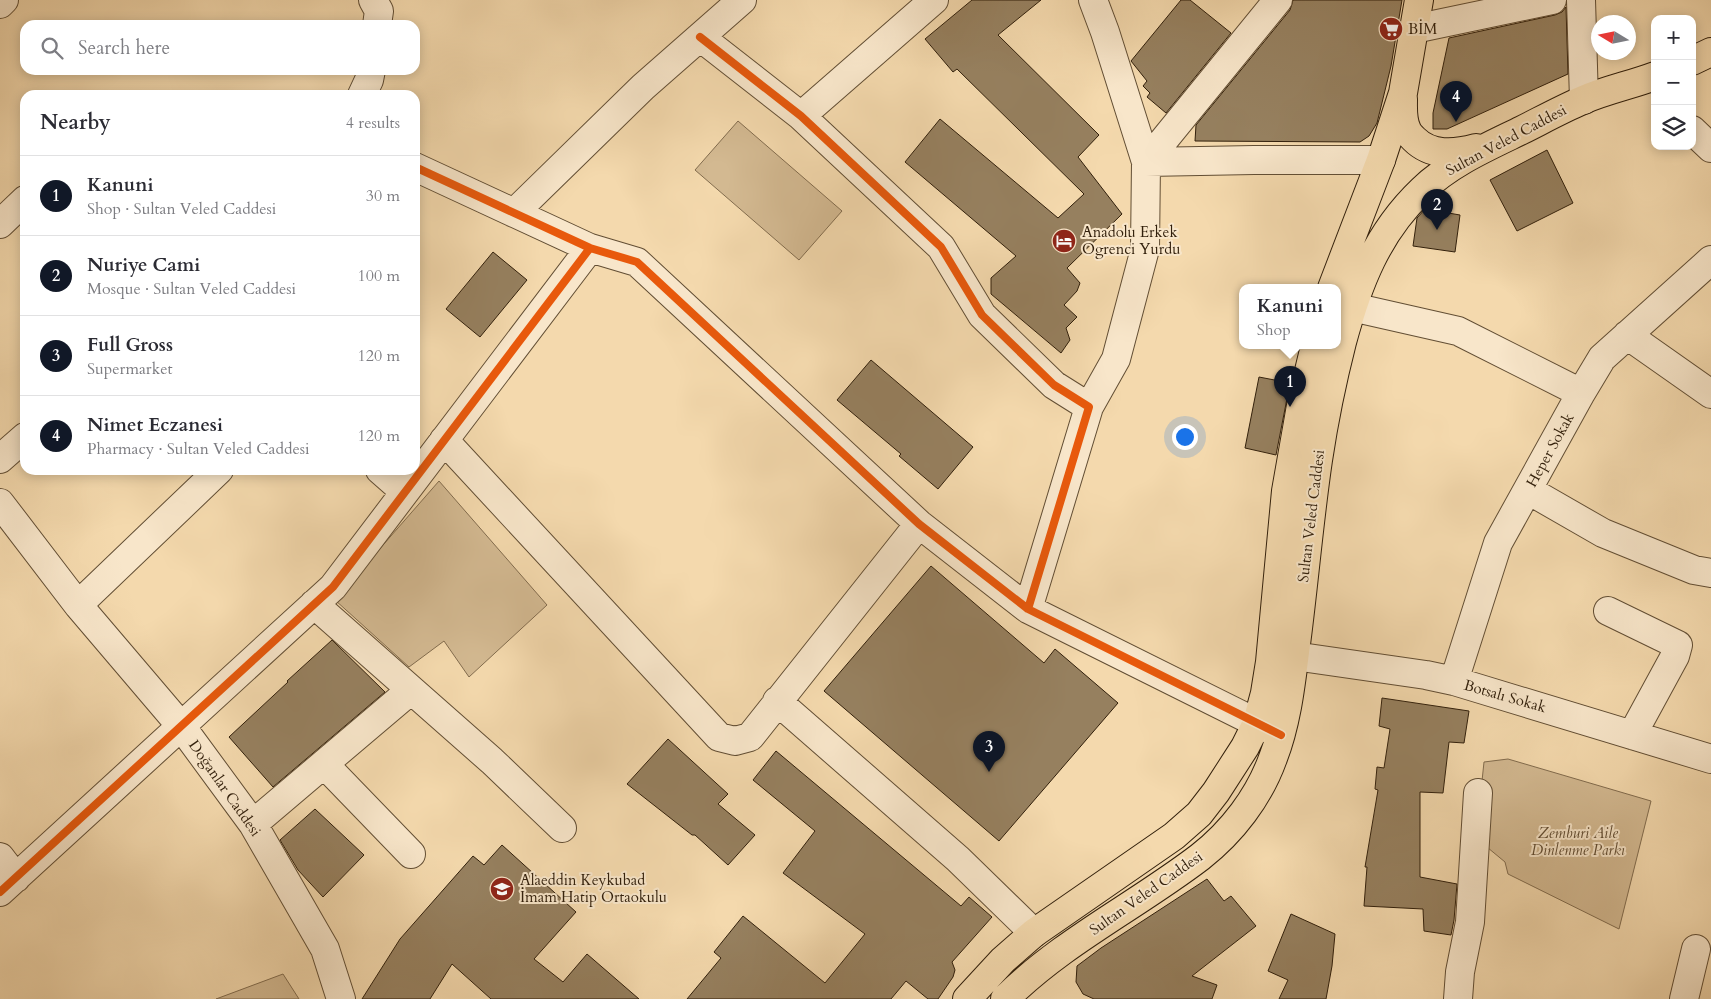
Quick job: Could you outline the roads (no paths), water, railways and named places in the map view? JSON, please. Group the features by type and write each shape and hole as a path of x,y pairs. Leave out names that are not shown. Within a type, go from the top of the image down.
{"main road":[{"path":"1334,284 1381,160 1403,93 1419,0"},
{"path":"1696,58 1711,52"},
{"name":"Sultan Veled Caddesi","path":"1341,346 1352,306 1363,276 1387,229 1402,210 1443,172 1497,142 1584,100 1651,83"},
{"path":"1403,93 1403,118 1407,132 1418,143 1429,150 1446,153 1464,151 1497,142"},
{"name":"Sultan Veled Caddesi","path":"967,999 1002,960 1034,932 1174,836 1199,814 1216,792 1245,747 1257,723 1270,662 1286,491 1313,349"},
{"name":"Sultan Veled Caddesi","path":"1005,999 1027,977 1057,954 1200,857 1224,836 1244,812 1259,788 1273,760 1287,712 1306,546 1323,426 1340,349"}],"street":[{"path":"0,4 4,0"},
{"path":"514,213 643,88 742,0"},
{"path":"801,116 934,0"},
{"path":"1028,609 1089,407 1116,359 1145,249 1146,162 1093,0"},
{"path":"1146,162 1278,0"},
{"path":"1414,29 1552,0"},
{"path":"1581,0 1584,100"},
{"path":"700,37 801,116 941,247 982,315 1054,385 1089,407"},
{"path":"364,90 370,75"},
{"path":"1696,134 1711,148"},
{"path":"1146,162 1381,160"},
{"path":"420,169 590,248 637,262 919,524 1028,609 1281,735"},
{"path":"0,224 20,205"},
{"path":"420,472 590,248"},
{"name":"Heper Sokak","path":"1454,681 1498,543 1602,358 1711,260"},
{"path":"1352,306 1458,331 1581,393"},
{"path":"1627,335 1711,394"},
{"path":"444,440 719,737 735,741 750,737 919,524"},
{"path":"0,460 20,442"},
{"path":"78,605 214,475"},
{"path":"386,475 405,492"},
{"path":"5,876 181,726 332,587 418,475"},
{"path":"1528,490 1603,533 1694,570 1711,573"},
{"name":"Doğanlar Caddesi","path":"0,503 78,605 181,726 253,824 325,949 341,999"},
{"path":"314,604 492,761 562,828"},
{"path":"1608,611 1678,645 1675,656 1632,734"},
{"name":"Botsalı Sokak","path":"1294,656 1426,675 1454,681 1711,759"},
{"path":"253,824 411,690"},
{"path":"778,701 958,859 1034,932"},
{"path":"324,764 411,854"},
{"path":"1458,999 1460,972 1470,922 1478,793"},
{"path":"1684,999 1696,949"}],"place":[{"name":"BİM","path":"1391,29"},
{"name":"Nimet Eczanesi","path":"1456,122"},
{"name":"Nuriye Cami","path":"1437,230"},
{"name":"Anadolu Erkek Ogrenci Yurdu","path":"1064,241"},
{"name":"Kanuni","path":"1290,407"},
{"name":"Full Gross","path":"989,772"},
{"name":"Alaeddin Keykubad İmam Hatip Ortaokulu","path":"502,889"}],"park label":[{"name":"Zemburi Aile Dinlenme Parkı","path":"1578,842"}]}
